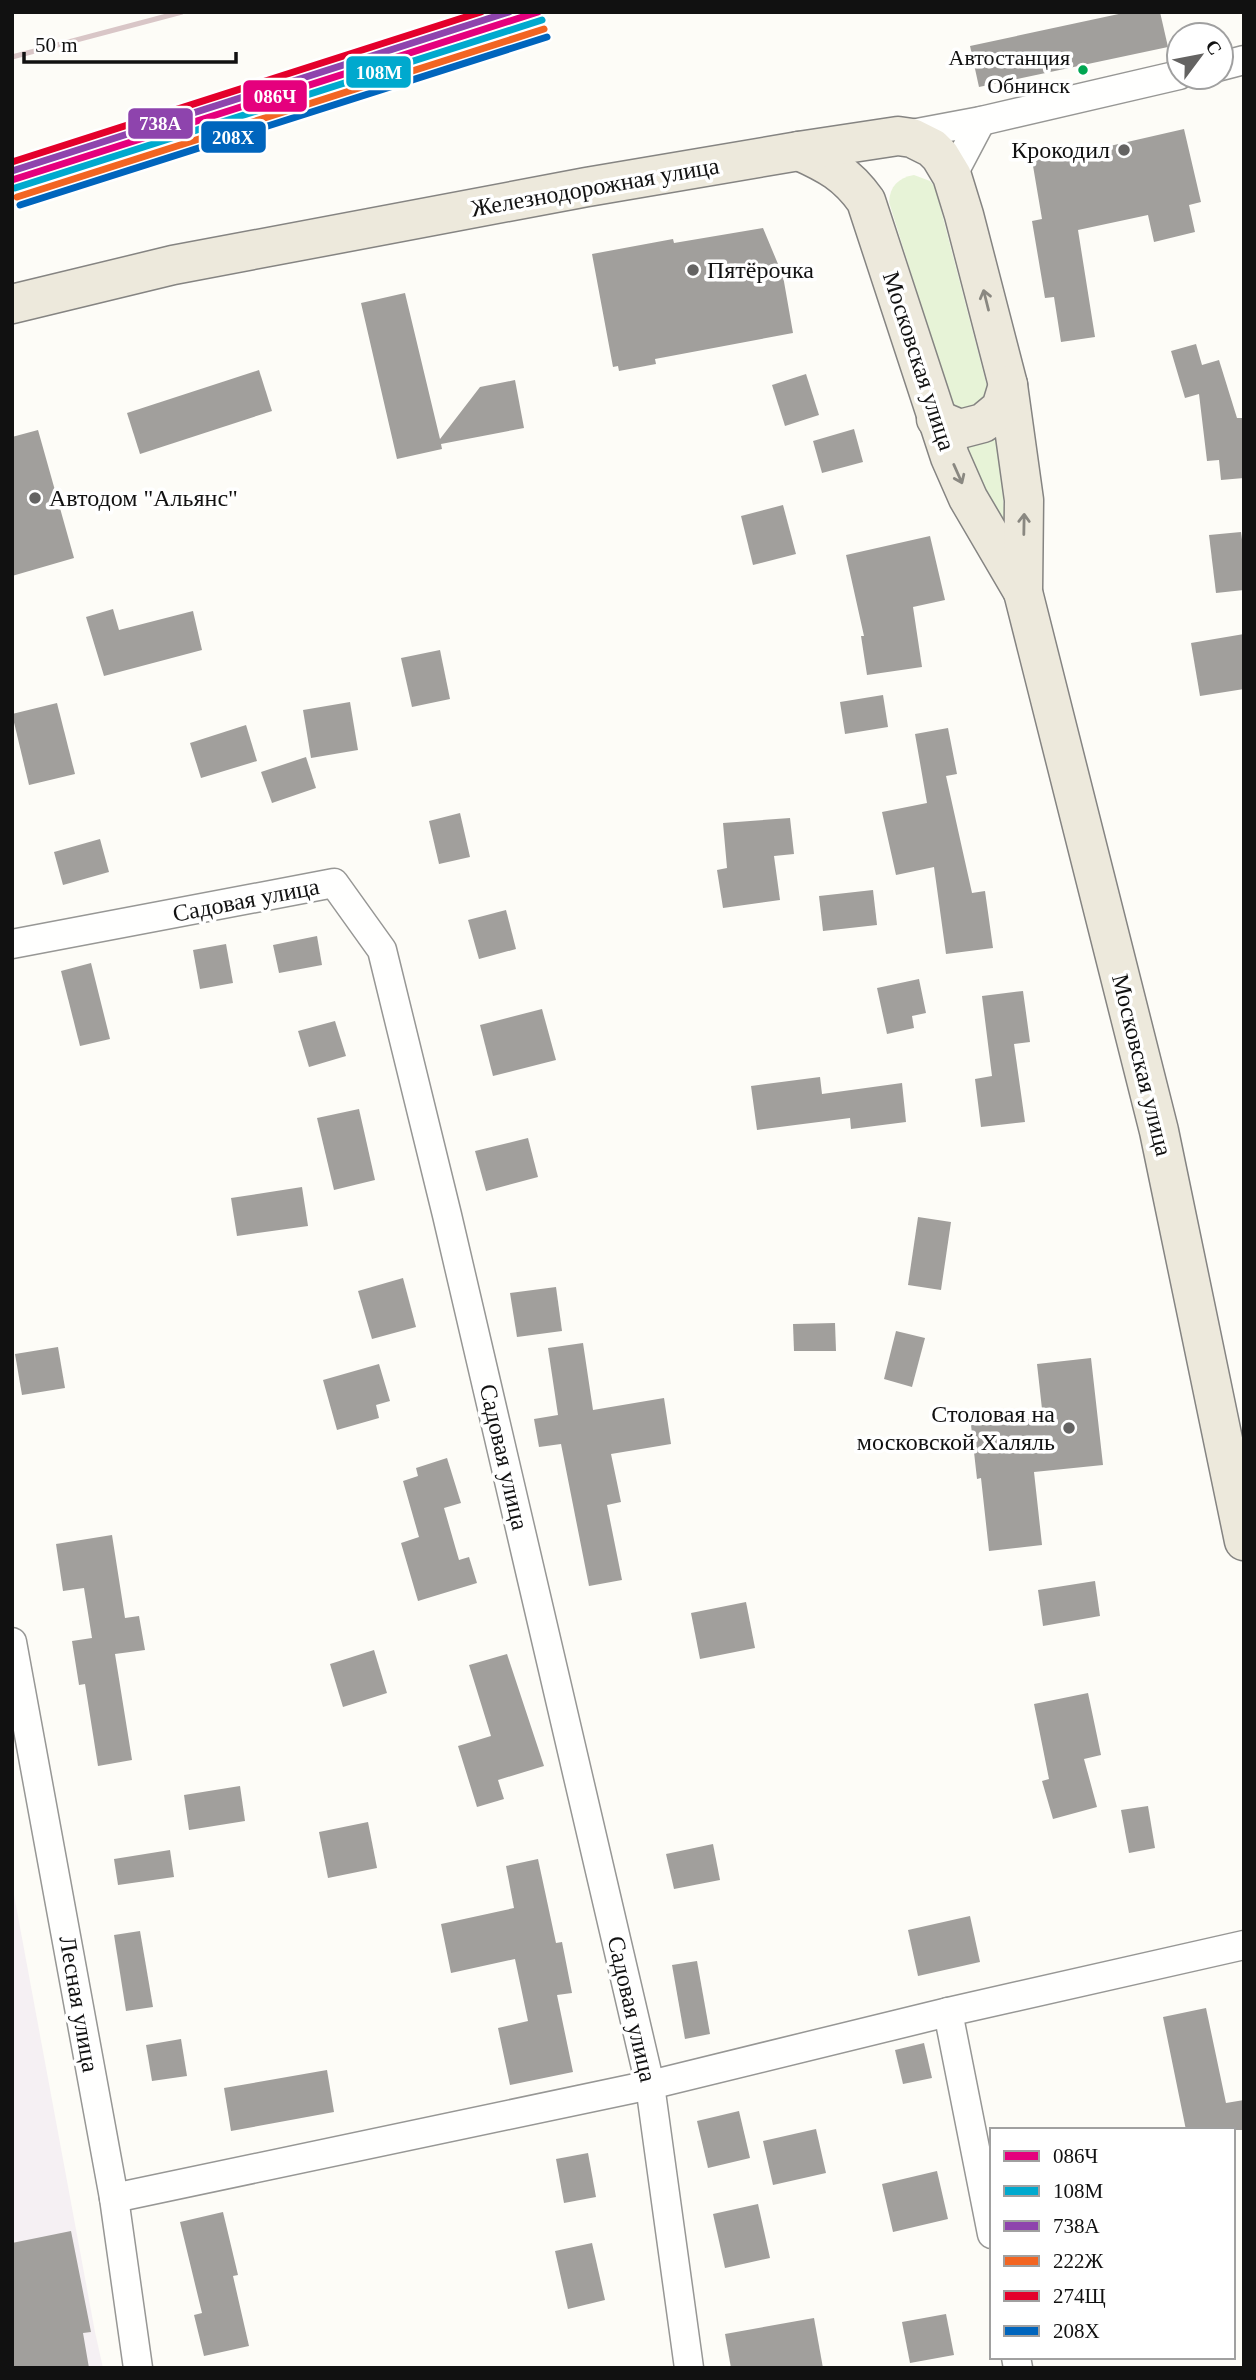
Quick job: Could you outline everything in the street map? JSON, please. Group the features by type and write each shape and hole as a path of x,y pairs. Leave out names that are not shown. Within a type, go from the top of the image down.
{"main road":[{"name":"Железнодорожная улица","path":"12,304 186,263 587,187 898,136"},
{"name":"Московская улица","path":"898,136 912,138 932,148 952,176 1008,385 1024,500 1023,592 1159,1131 1244,1541"},
{"path":"866,201 869,170 875,154 883,144 898,136"},
{"name":"Московская улица","path":"799,151 834,167 856,187 866,201 950,457 968,498 1023,592"},
{"path":"936,419 960,429 983,423 1001,408 1008,385"}],"street":[{"name":"Железнодорожная улица","path":"898,136 981,121 1165,78"},
{"path":"952,176 981,121"},
{"name":"Садовая улица","path":"12,944 334,883 382,950 447,1215 650,2085 689,2368"},
{"name":"Лесная улица","path":"12,1642 114,2198 138,2368"},
{"path":"114,2198 650,2085 948,2011 1244,1945"},
{"path":"948,2011 990,2224"}],"shaded area":[{"path":"12,1884 95,2332 103,2368 12,2368"}],"green space":[{"path":"914,175 930,181 935,187 988,390 988,396 968,412 955,407 951,402 889,202 891,191 896,184 903,178"},
{"path":"996,437 1002,481 1005,529 958,442"}],"building":[{"path":"1128,12 1160,12 1165,34 1165,48 979,87 970,46"},
{"path":"1184,129 1201,202 1189,205 1195,232 1154,242 1148,215 1078,230 1095,337 1061,342 1054,297 1045,298 1032,221 1042,219 1031,154 1065,149 1066,156"},
{"path":"763,228 783,276 793,333 655,359 656,364 619,371 618,366 613,367 592,254 673,239 674,243"},
{"path":"405,293 440,439 480,387 515,380 524,428 441,444 442,449 397,459 361,303"},
{"path":"1196,344 1202,365 1219,360 1237,418 1244,418 1244,478 1221,480 1219,460 1207,461 1199,394 1185,398 1171,351"},
{"path":"259,370 272,411 140,454 127,413"},
{"path":"806,374 819,415 785,426 772,385"},
{"path":"854,429 863,462 822,473 813,441"},
{"name":"Автодом \"Альянс\"","path":"38,430 74,558 12,576 12,437"},
{"path":"783,505 796,554 753,565 741,516"},
{"path":"1241,532 1244,590 1216,593 1209,535"},
{"path":"930,536 945,600 913,607 922,667 867,675 861,636 864,636 846,555"},
{"path":"113,609 119,630 193,611 202,650 104,676 86,617"},
{"path":"1244,634 1244,689 1200,696 1191,643"},
{"path":"440,650 450,699 412,707 401,658"},
{"path":"883,695 888,727 845,734 840,702"},
{"path":"350,702 358,750 311,758 303,710"},
{"path":"57,703 75,774 29,785 12,714"},
{"path":"246,725 257,761 201,778 190,743"},
{"path":"948,728 957,774 946,776 972,893 985,891 993,948 946,954 934,867 896,875 882,812 927,803 915,734"},
{"path":"306,757 316,788 272,803 261,772"},
{"path":"460,813 470,857 439,864 429,821"},
{"path":"790,818 794,854 774,856 780,900 723,908 717,870 727,868 723,823"},
{"path":"100,839 109,872 63,885 54,852"},
{"path":"873,890 877,925 823,931 819,896"},
{"path":"506,910 516,949 479,959 468,920"},
{"path":"317,936 322,965 279,973 273,945"},
{"path":"226,944 233,983 200,989 193,950"},
{"path":"91,963 110,1039 80,1046 61,971"},
{"path":"919,979 926,1013 912,1016 914,1028 887,1034 877,988"},
{"path":"1023,991 1030,1042 1014,1044 1025,1122 981,1127 975,1079 992,1076 982,996"},
{"path":"542,1009 556,1060 493,1076 480,1025"},
{"path":"335,1021 346,1056 309,1067 298,1031"},
{"path":"820,1077 822,1094 902,1083 906,1122 851,1129 850,1118 757,1130 751,1086"},
{"path":"359,1109 375,1180 334,1190 317,1118"},
{"path":"528,1138 538,1177 486,1191 475,1151"},
{"path":"302,1187 308,1226 237,1236 231,1198"},
{"path":"918,1217 951,1222 941,1290 908,1285"},
{"path":"403,1278 416,1327 372,1339 358,1291"},
{"path":"556,1287 562,1331 517,1337 510,1293"},
{"path":"835,1323 836,1351 794,1351 793,1324"},
{"path":"896,1331 925,1338 912,1387 884,1379"},
{"path":"583,1343 593,1410 664,1398 671,1444 611,1454 621,1502 607,1505 622,1580 589,1586 561,1444 539,1447 534,1419 558,1415 548,1348"},
{"path":"58,1347 65,1388 22,1395 15,1354"},
{"path":"1091,1358 1103,1465 1034,1472 1042,1545 989,1551 981,1478 977,1479 971,1425 1043,1418 1037,1364"},
{"path":"379,1364 390,1401 376,1405 379,1418 337,1430 323,1380"},
{"path":"447,1458 461,1503 444,1508 459,1560 469,1557 477,1583 418,1601 401,1543 419,1537 403,1481 418,1476 416,1468"},
{"path":"112,1535 125,1618 139,1616 145,1650 115,1654 132,1760 98,1766 85,1684 79,1685 72,1641 92,1638 84,1588 63,1591 56,1544"},
{"path":"1095,1581 1100,1616 1043,1626 1038,1590"},
{"path":"746,1602 755,1648 700,1659 691,1613"},
{"path":"374,1650 387,1693 343,1707 330,1664"},
{"path":"507,1654 544,1766 498,1780 504,1799 477,1807 458,1746 491,1736 469,1665"},
{"path":"1088,1693 1101,1755 1084,1759 1097,1807 1053,1819 1042,1781 1049,1779 1034,1704"},
{"path":"240,1786 245,1821 189,1830 184,1795"},
{"path":"1148,1806 1155,1848 1129,1853 1121,1810"},
{"path":"368,1822 377,1868 328,1878 319,1832"},
{"path":"713,1844 720,1880 674,1889 666,1854"},
{"path":"170,1850 174,1877 118,1885 114,1859"},
{"path":"538,1859 556,1943 562,1942 572,1993 557,1995 573,2072 510,2085 498,2028 528,2021 515,1959 451,1973 441,1924 514,1908 506,1866"},
{"path":"970,1916 980,1962 918,1976 908,1930"},
{"path":"140,1931 153,2007 126,2011 114,1935"},
{"path":"697,1961 710,2034 685,2039 672,1965"},
{"path":"1206,2008 1226,2103 1244,2100 1244,2130 1186,2128 1163,2017"},
{"path":"181,2039 187,2076 152,2081 146,2045"},
{"path":"924,2043 932,2078 903,2084 895,2050"},
{"path":"327,2070 334,2112 231,2131 224,2088"},
{"path":"739,2111 750,2158 708,2168 697,2121"},
{"path":"816,2129 826,2173 773,2185 763,2141"},
{"path":"588,2153 596,2197 564,2203 556,2159"},
{"path":"937,2171 948,2219 893,2232 882,2184"},
{"path":"758,2204 770,2258 725,2268 713,2214"},
{"path":"223,2212 238,2275 233,2276 249,2346 204,2356 194,2315 202,2313 180,2222"},
{"path":"71,2231 91,2332 83,2333 89,2368 12,2368 12,2243"},
{"path":"592,2243 605,2300 568,2309 555,2251"},
{"path":"946,2314 954,2355 910,2363 902,2322"},
{"path":"814,2318 823,2368 731,2368 725,2334"}],"railway":[{"path":"12,57 182,12"}],"transit line":[{"name":"274Щ","path":"12,162 481,12"},
{"name":"738А","path":"12,171 509,12"},
{"name":"086Ч","path":"12,180 538,12"},
{"name":"108М","path":"15,188 542,20"},
{"name":"222Ж","path":"17,197 544,29"},
{"name":"208Х","path":"20,205 547,37"}],"place":[{"name":"Автостанция Обнинск","path":"1083,70"},
{"name":"Крокодил","path":"1124,150"},
{"name":"Пятёрочка","path":"693,270"},
{"name":"Автодом \"Альянс\"","path":"35,498"},
{"name":"Столовая на московской Халяль","path":"1069,1428"}]}
